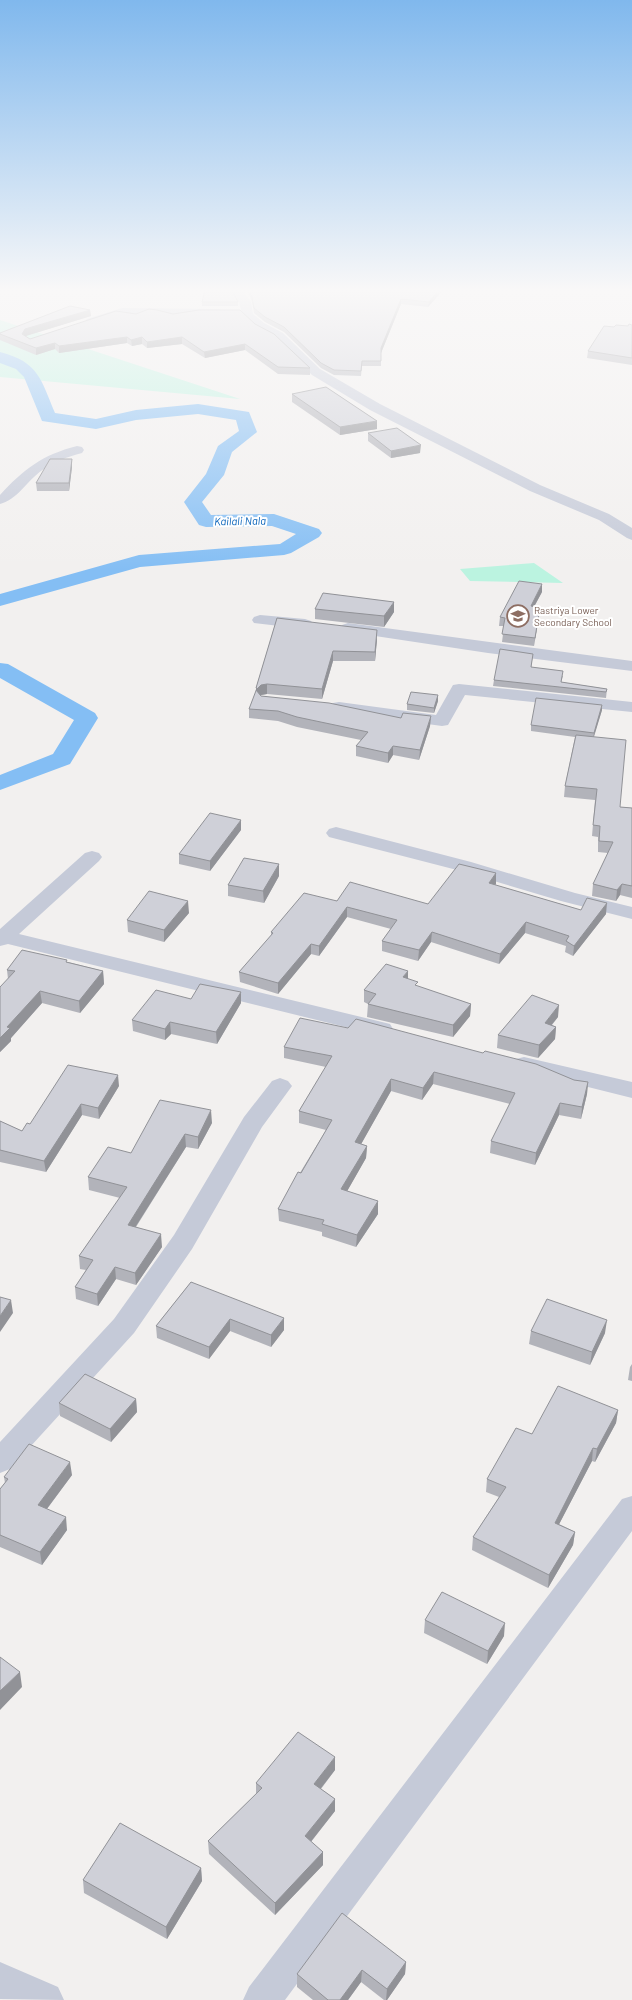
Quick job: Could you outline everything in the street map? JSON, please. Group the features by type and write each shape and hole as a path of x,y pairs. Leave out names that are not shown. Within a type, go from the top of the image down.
{"street":[{"path":"335,383 375,407 536,488 604,517 632,535"},
{"path":"0,500 4,498 28,472 46,460 77,450"},
{"path":"260,620 326,626 632,666"},
{"path":"322,706 442,721 459,689 632,706"},
{"path":"336,833 464,866 568,897 632,913"},
{"path":"2,938 92,857"},
{"path":"2,938 400,1034"},
{"path":"501,1058 632,1090"},
{"path":"0,1461 124,1326 183,1242 252,1123 280,1086"},
{"path":"262,2000 632,1508"},
{"path":"0,1980 45,2000"}],"green space":[{"path":"69,383 192,383 240,399"},
{"path":"534,563 563,583 470,581 460,569"}],"building":[{"path":"326,387 377,421 340,427 292,394"},
{"path":"397,428 421,445 391,451 368,433"},
{"path":"50,459 72,459 69,483 36,483"},
{"path":"519,581 542,584 531,606 540,608 535,638 502,634 505,618 500,617"},
{"path":"323,593 394,602 384,616 315,609"},
{"path":"277,618 377,630 375,652 333,651 322,689 267,684 261,685 256,690"},
{"path":"500,649 533,654 531,667 563,671 561,682 607,689 606,692 494,680"},
{"path":"256,690 261,696 329,703 401,718 403,713 431,716 420,750 393,746 388,753 356,746 368,732 297,717 278,711 249,709"},
{"path":"411,692 438,695 434,708 407,704"},
{"path":"536,698 602,705 594,733 531,725"},
{"path":"576,735 626,740 620,807 632,808 632,886 622,884 617,890 593,884 613,842 599,841 600,826 593,825 597,789 565,786"},
{"path":"210,813 241,820 210,861 179,854"},
{"path":"244,858 279,864 263,891 228,885"},
{"path":"459,864 496,873 489,883 581,910 587,898 607,903 574,946 566,941 569,936 526,922 500,954 432,932 419,950 382,941 397,920 347,907 319,946 311,944 278,983 239,972 273,933 271,932 304,893 337,901 350,882 428,904"},
{"path":"149,891 188,901 164,930 127,920"},
{"path":"22,950 67,960 66,962 103,971 79,1001 40,991 7,1027 10,1028 0,1038 0,987 15,971 7,970"},
{"path":"386,964 408,971 403,977 418,982 415,985 471,1004 453,1025 368,1004 376,994 364,990"},
{"path":"200,984 241,992 216,1032 170,1022 165,1029 132,1020 156,990 191,999"},
{"path":"532,995 559,1005 545,1023 556,1027 539,1045 498,1035"},
{"path":"300,1018 348,1028 356,1019 483,1053 485,1051 536,1064 574,1080 588,1082 582,1107 560,1103 536,1153 491,1141 515,1093 434,1072 423,1088 391,1079 355,1142 367,1146 341,1189 378,1201 357,1235 322,1224 324,1220 278,1209 298,1172 301,1173 332,1120 299,1111 332,1056 284,1047"},
{"path":"68,1065 118,1075 98,1108 81,1104 44,1161 0,1150 0,1121 22,1131 27,1123 30,1124"},
{"path":"160,1100 211,1110 198,1137 185,1134 128,1225 161,1234 135,1273 115,1267 97,1294 75,1287 93,1260 79,1256 127,1187 88,1177 108,1147 131,1153"},
{"path":"191,1282 284,1318 271,1335 230,1319 209,1347 156,1326"},
{"path":"0,1297 11,1300 0,1316"},
{"path":"547,1299 607,1320 592,1352 531,1331"},
{"path":"85,1374 136,1399 110,1429 59,1403"},
{"path":"558,1386 618,1410 597,1449 593,1448 555,1523 575,1532 549,1575 473,1537 506,1487 487,1479 516,1428 532,1434"},
{"path":"29,1444 70,1462 38,1505 66,1517 40,1552 0,1535 0,1489 8,1479 4,1477"},
{"path":"442,1592 505,1623 488,1651 425,1620"},
{"path":"0,1657 20,1672 0,1691"},
{"path":"298,1732 335,1757 314,1784 335,1799 305,1836 323,1852 275,1903 208,1841 262,1788 256,1783"},
{"path":"120,1823 201,1868 166,1927 83,1880"},
{"path":"342,1913 406,1962 387,1989 362,1970 340,2000 328,2000 297,1974"}],"waterway":[{"name":"Kailali Nala","path":"0,600 139,561 284,549 312,533 274,520 206,521 193,502 215,475 224,450 248,432 243,416 198,409 136,415 96,424 48,417 34,383"},
{"name":"Kailali Nala","path":"0,669 87,718 62,759 0,783"}],"place":[{"name":"Rastriya Lower Secondary School","path":"518,616"}]}
